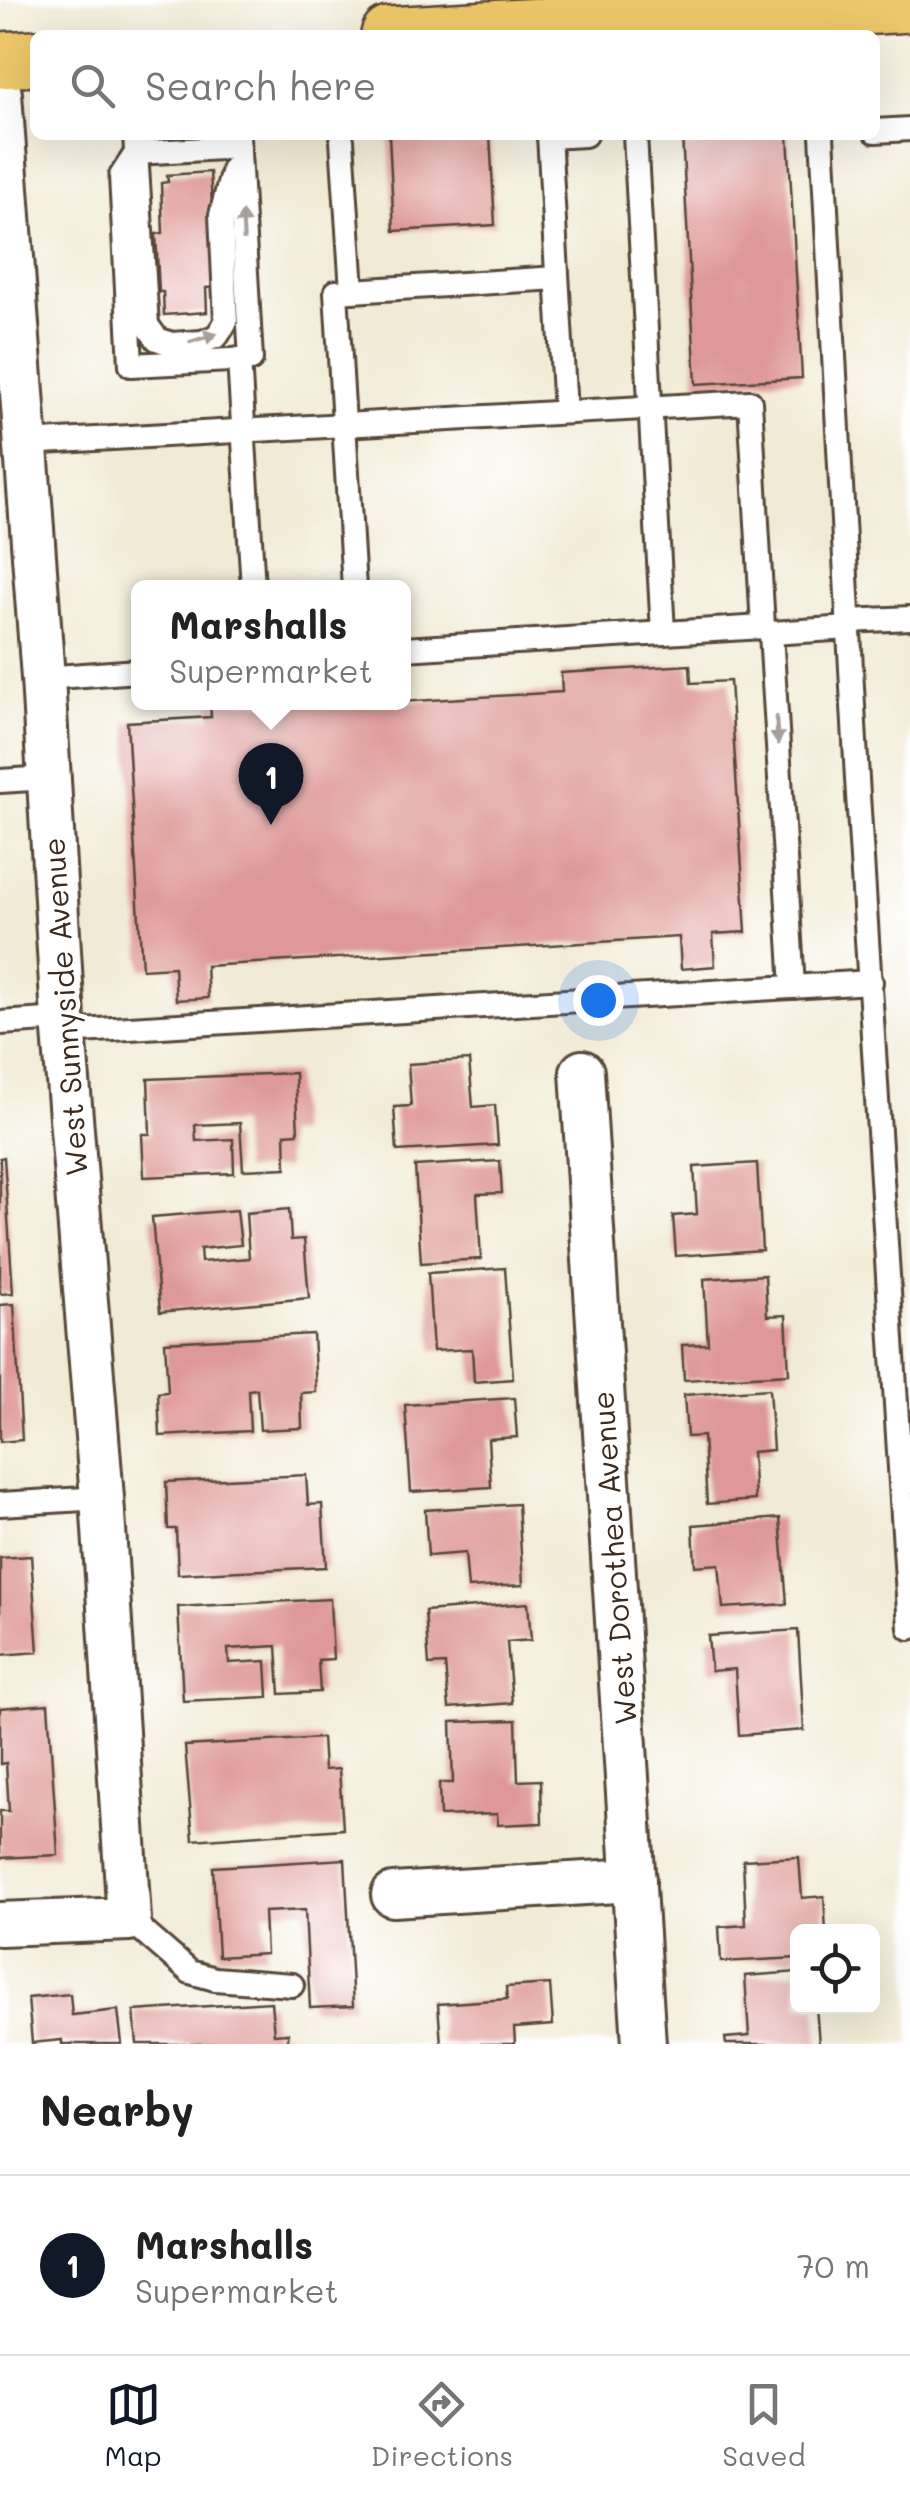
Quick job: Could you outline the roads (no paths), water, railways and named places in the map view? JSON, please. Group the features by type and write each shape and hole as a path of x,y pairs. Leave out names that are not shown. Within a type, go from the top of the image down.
{"main road":[{"path":"542,30 816,22 910,4"},
{"path":"0,60 30,58"}],"street":[{"name":"West Sunnyside Avenue","path":"0,94 8,305 25,443 14,486 43,678 64,1025 102,1498 129,1919"},
{"name":"West Dorothea Avenue","path":"582,1072 644,2044"},
{"path":"393,1895 634,1880"},
{"path":"0,1924 129,1919"}],"lane":[{"path":"880,131 910,129"},
{"path":"342,140 352,290"},
{"path":"549,140 565,412"},
{"path":"635,140 663,632"},
{"path":"822,140 885,1222 902,1370 910,1628"},
{"path":"136,144 238,141"},
{"path":"136,144 147,326 157,339 172,344 202,342 218,336 226,322 220,216 238,141"},
{"path":"136,144 122,176 132,365 251,358 238,141"},
{"path":"354,580 336,292 557,278"},
{"path":"239,359 253,580"},
{"path":"25,443 750,402 793,988"},
{"path":"411,649 849,625 910,618"},
{"path":"43,678 131,672"},
{"path":"0,782 48,778"},
{"path":"0,1023 64,1025 870,982"},
{"path":"885,1222 910,1220"},
{"path":"0,1504 102,1498"},
{"path":"129,1919 190,1972 215,1979 292,1985"}],"place":[{"name":"Marshalls","path":"271,825"}]}
